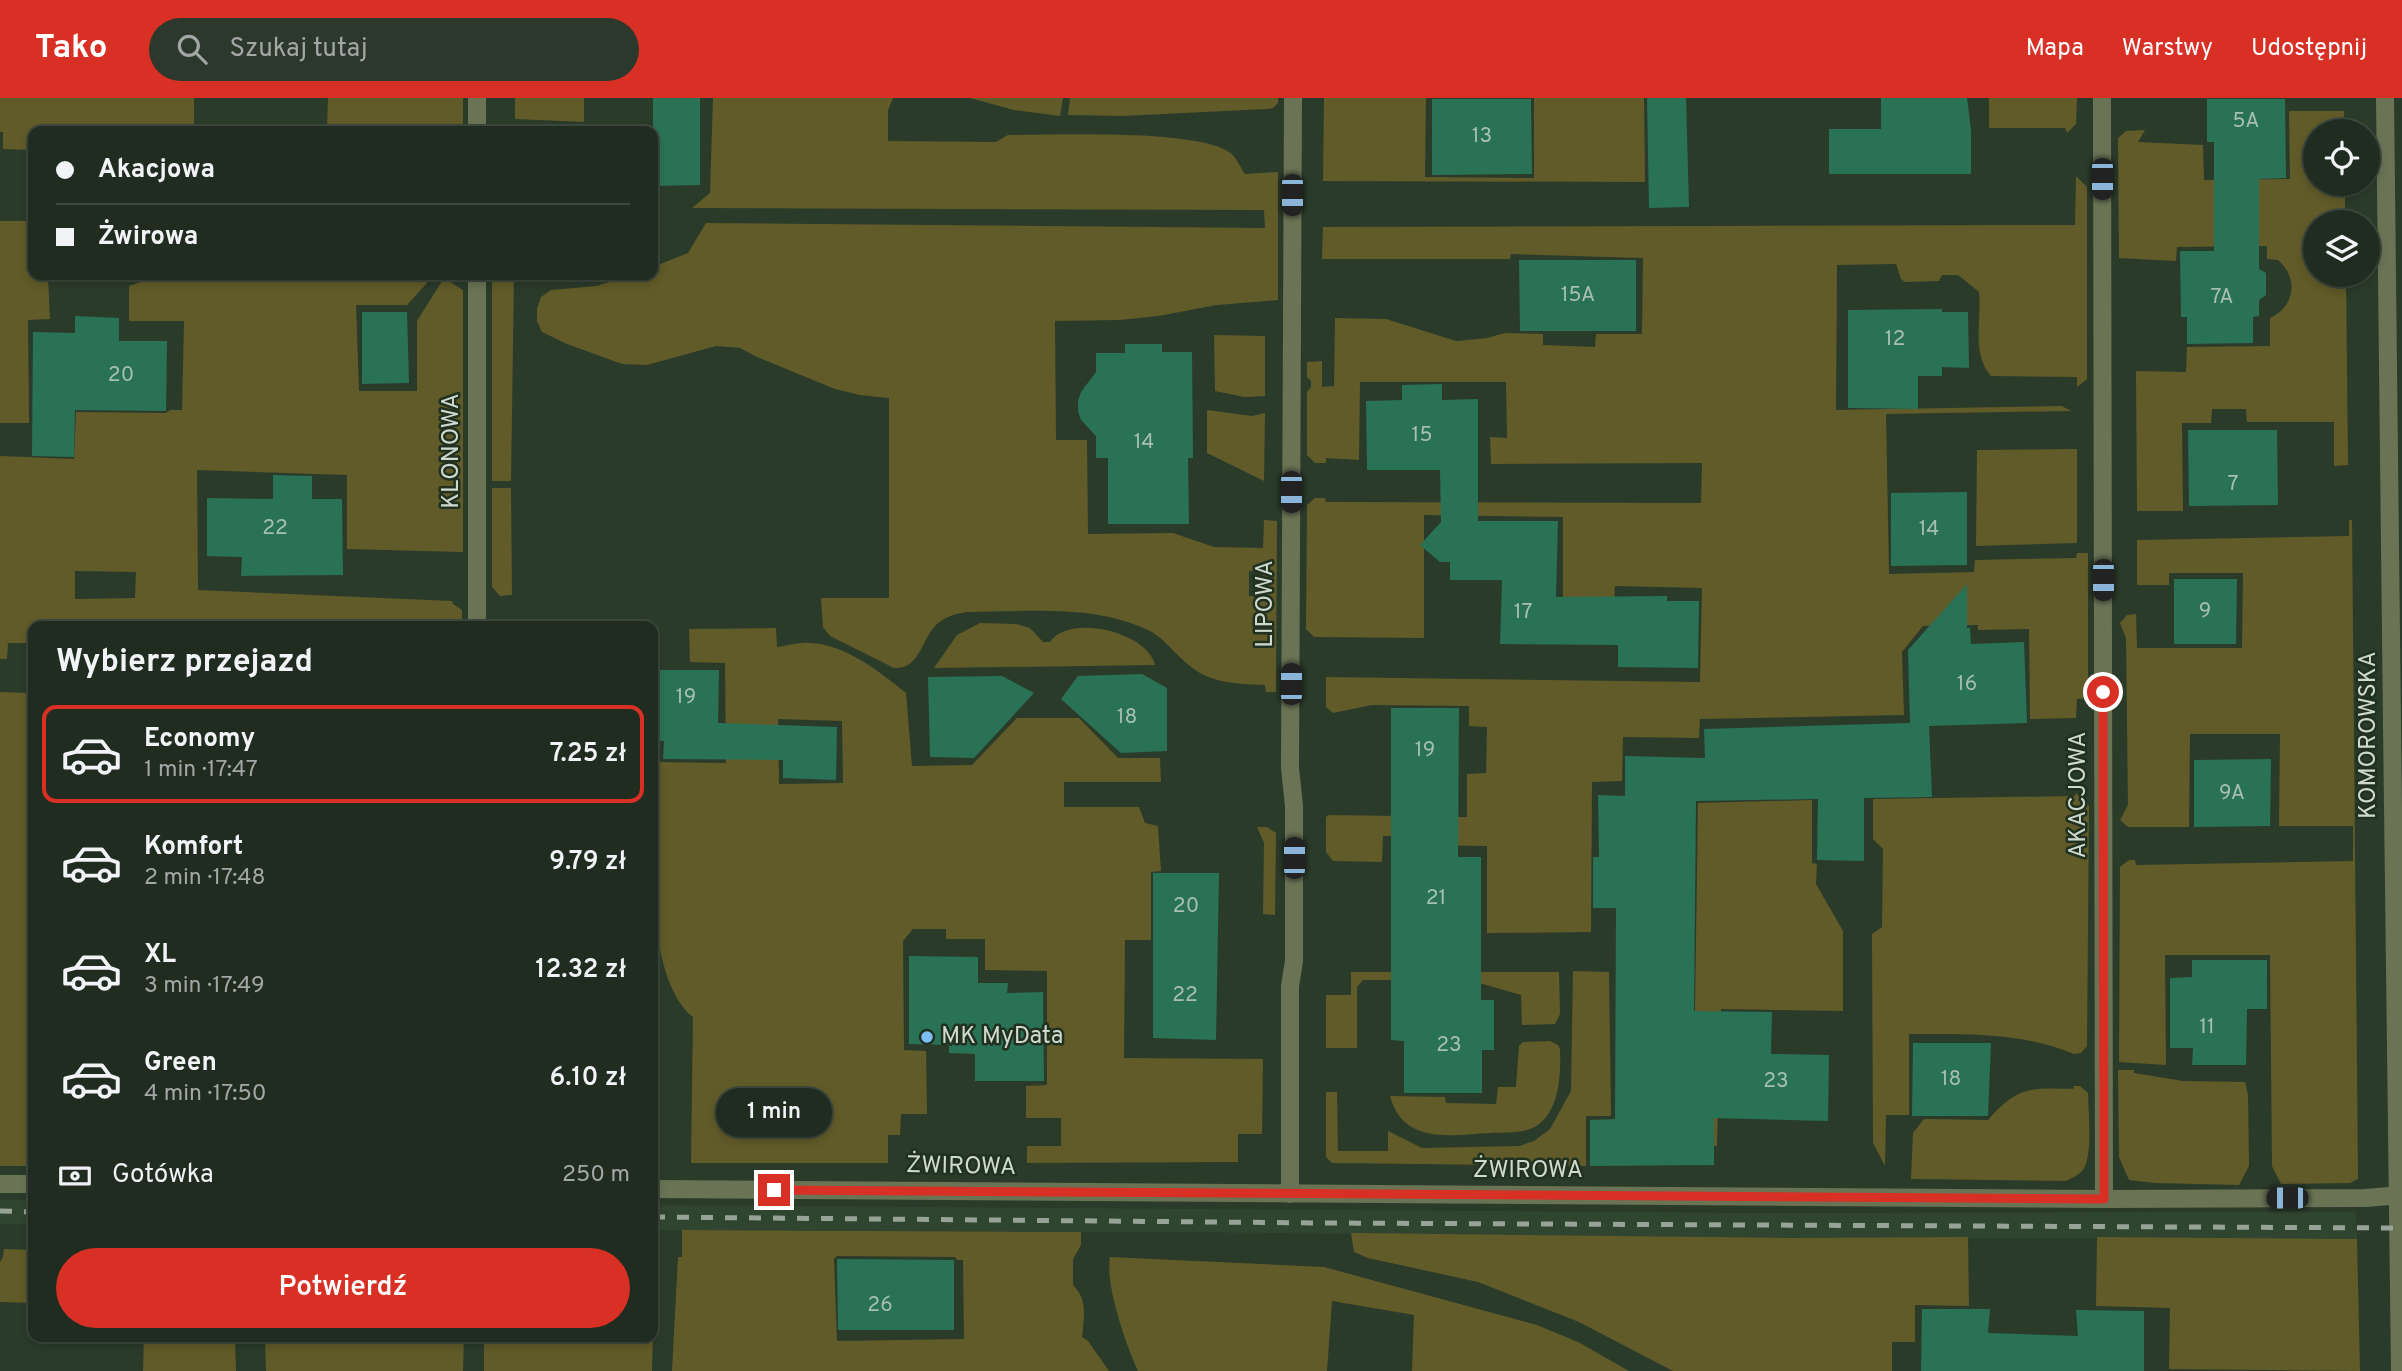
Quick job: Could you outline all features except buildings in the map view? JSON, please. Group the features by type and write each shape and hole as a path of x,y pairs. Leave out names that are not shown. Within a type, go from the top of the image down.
{"street":[{"path":"477,98 477,126"},
{"name":"LIPOWA","path":"1290,1194 1290,986 1294,961 1294,806 1290,768 1293,98"},
{"name":"AKACJOWA","path":"2102,98 2104,1199"},
{"name":"KOMOROWSKA","path":"2385,98 2400,1371"},
{"name":"KLONOWA","path":"477,280 477,621"},
{"path":"0,1184 28,1184"},
{"name":"ŻWIROWA","path":"658,1189 2104,1199 2352,1198 2399,1195"}],"shaded area":[{"path":"0,98 194,98 194,126 28,126 28,150 3,149 3,132 0,132"},
{"path":"328,98 463,98 463,126 327,126"},
{"path":"515,98 584,98 584,122 515,119"},
{"path":"713,98 893,98 888,110 888,141 996,142 1008,135 1156,137 1212,145 1229,152 1245,174 1278,172 1278,300 1217,305 1120,320 1055,321 1056,440 1087,440 1088,534 1173,533 1214,547 1263,548 1264,520 1277,521 1276,692 1266,692 1265,685 1230,683 1209,677 1190,666 1162,639 1148,630 1105,616 1082,613 967,612 955,615 937,624 915,659 903,667 894,668 830,636 823,627 821,598 889,598 889,398 835,389 740,348 716,346 647,365 622,364 542,332 537,321 541,297 551,290 596,286 617,280 658,280 658,265 688,253 706,223 1265,228 1264,210 692,208 710,193","holes":["1249,571 1263,571 1263,597 1249,596"]},
{"path":"970,98 1063,98 1060,116 1014,110"},
{"path":"1070,98 1278,98 1278,103 1273,108 1266,109 1122,116 1068,115"},
{"path":"1324,98 1426,98 1425,177 1534,178 1534,98 1644,98 1645,182 1323,181"},
{"path":"1989,98 2077,98 2076,124 2067,133 2065,128 1989,128"},
{"path":"2289,111 2344,111 2344,119 2303,119 2303,196 2345,196 2345,210 2303,210 2303,287 2346,287 2348,465 2334,466 2334,422 2247,422 2246,409 2212,409 2211,423 2182,423 2183,511 2137,511 2136,371 2186,372 2187,347 2270,346 2270,318 2285,307 2291,292 2291,283 2285,267 2278,260 2267,259 2267,246 2177,247 2176,261 2119,258 2118,138 2126,131 2145,130 2138,142 2203,145 2204,180 2290,179"},
{"path":"2076,176 2087,187 2087,379 2077,387 2077,377 1991,376 1981,357 1979,346 1979,292 1958,275 1942,275 1939,281 1905,282 1901,279 1896,264 1837,265 1836,410 2062,406 2071,411 1886,414 1889,574 1974,572 1975,560 2076,558 2077,553 2088,553 2088,698 2077,699 2076,718 2030,719 2029,629 1978,630 1978,625 1923,626 1902,652 1904,715 1700,719 1699,738 1623,737 1622,781 1592,782 1591,932 1487,933 1487,846 1416,845 1415,836 1383,836 1382,862 1333,861 1326,852 1326,817 1329,815 1467,817 1467,774 1486,773 1487,727 1469,726 1469,706 1372,705 1333,713 1326,707 1326,677 1700,682 1702,588 1615,586 1613,622 1563,640 1563,517 1424,515 1424,638 1314,637 1306,629 1307,505 1315,498 1325,498 1326,502 1701,503 1702,463 1491,464 1490,437 1507,438 1506,382 1360,382 1359,460 1326,458 1326,463 1315,463 1307,455 1307,392 1311,381 1307,377 1307,362 1322,361 1322,387 1334,386 1335,318 1386,319 1456,341 1505,333 1543,334 1543,345 1595,347 1596,334 1642,334 1643,258 1511,254 1510,259 1322,259 1323,227 2075,225"},
{"path":"0,221 28,221 28,280 48,280 50,319 28,320 29,423 0,423"},
{"path":"146,280 427,280 407,305 356,305 359,391 417,391 417,321 443,280 463,290 463,552 347,549 347,475 197,470 198,590 452,601 462,610 462,621 28,621 28,643 8,643 7,659 0,659 0,456 74,459 76,412 166,413 170,410 182,410 184,321 129,321 129,286","holes":["75,571 136,572 135,598 75,599"]},
{"path":"492,280 514,280 511,481 492,481"},
{"path":"1214,335 1265,336 1265,396 1244,397 1215,391"},
{"path":"1207,410 1252,416 1265,413 1264,481 1207,453"},
{"path":"2077,449 2077,543 1976,546 1977,450"},
{"path":"492,488 511,488 512,595 500,596 492,587"},
{"path":"2349,520 2352,520 2358,1179 2350,1183 2281,1184 2272,1166 2270,955 2165,955 2166,1065 2119,1062 2120,867 2129,860 2135,860 2136,865 2353,861 2353,826 2279,826 2280,734 2190,734 2189,827 2128,827 2120,820 2128,805 2126,638 2120,623 2127,615 2136,614 2137,648 2242,648 2243,573 2169,573 2169,585 2137,585 2137,540 2349,536"},
{"path":"980,623 1016,624 1030,628 1043,642 1050,642 1060,633 1073,629 1107,630 1138,643 1149,653 1155,665 934,668 957,635"},
{"path":"776,628 777,647 810,643 836,648 849,654 885,676 906,693 912,766 972,765 1017,718 1079,718 1118,758 1160,758 1161,782 1064,782 1064,807 1139,807 1145,823 1158,826 1161,871 1151,872 1151,940 1125,940 1124,1058 1263,1059 1262,1134 1238,1134 1238,1162 1027,1163 1027,1146 1061,1146 1061,1118 1026,1118 1026,1086 1047,1085 1047,971 985,970 985,939 946,939 946,929 913,929 903,941 904,1050 926,1051 927,1114 901,1114 900,1135 888,1135 888,1163 691,1163 693,1017 676,997 658,938 658,762 726,763 725,663 690,662 689,629","holes":["778,719 842,721 843,783 779,784"]},
{"path":"0,692 28,693 28,1166 0,1166"},
{"path":"2076,793 2089,806 2087,1046 2081,1053 2074,1054 2014,1038 1909,1034 1909,1115 1886,1115 1885,1166 1873,1143 1872,934 1882,927 1883,849 1873,839 1873,799 2075,796"},
{"path":"1812,800 1812,863 1817,864 1816,884 1843,931 1843,1011 1721,1009 1717,1146 1693,1147 1698,803"},
{"path":"1257,827 1267,827 1276,833 1275,915 1263,914 1264,843"},
{"path":"1573,971 1609,972 1611,1116 1586,1116 1586,1166 1332,1163 1326,1157 1326,1092 1337,1092 1338,1151 1388,1151 1388,1131 1422,1148 1519,1146 1534,1141 1550,1129 1571,1091"},
{"path":"1351,972 1559,972 1560,1014 1555,1024 1522,1025 1521,995 1469,980 1363,980 1357,987 1357,1048 1326,1048 1326,995 1351,995"},
{"path":"1550,1041 1560,1049 1558,1090 1551,1110 1538,1125 1515,1132 1430,1134 1406,1123 1396,1112 1390,1096 1445,1097 1446,1103 1496,1104 1498,1087 1516,1087 1519,1046 1523,1042"},
{"path":"2118,1070 2134,1070 2134,1073 2183,1081 2245,1082 2248,1095 2249,1166 2239,1185 2129,1180 2119,1157"},
{"path":"2074,1086 2080,1086 2088,1093 2089,1132 2087,1161 2083,1170 2074,1177 2066,1181 1911,1179 1913,1133 1924,1119 1988,1120 2008,1101 2026,1091 2073,1089"},
{"path":"0,1200 28,1200 28,1224 0,1224"},
{"path":"658,1205 1749,1213 2356,1212 2357,1239 1795,1238 658,1230"},
{"path":"682,1230 1081,1232 1081,1245 1073,1259 1073,1285 1083,1303 1082,1337 1088,1341 1109,1371 672,1371 678,1257 682,1257","holes":["837,1256 955,1257 957,1260 963,1260 964,1339 837,1341 834,1259"]},
{"path":"1351,1233 1795,1238 1968,1237 1969,1306 1915,1305 1915,1342 1892,1342 1892,1371 1673,1371 1579,1322 1478,1282 1368,1258 1354,1252"},
{"path":"2097,1237 2357,1239 2360,1371 2169,1369 2170,1308 2096,1306"},
{"path":"4,1249 28,1250 28,1303 0,1302 0,1262"},
{"path":"1110,1257 1324,1267 1537,1325 1578,1342 1629,1371 1412,1371 1414,1315 1332,1301 1327,1371 1138,1371 1113,1299"},
{"path":"144,1342 235,1342 236,1371 143,1371"},
{"path":"265,1342 464,1342 463,1371 266,1371"},
{"path":"484,1342 653,1342 652,1371 484,1371"}],"railway":[{"path":"0,1211 28,1212"},
{"path":"658,1217 2402,1228"}],"place":[{"name":"MK MyData","path":"927,1037"}],"route":[{"path":"774,1190 2104,1199 2103,692"}]}
